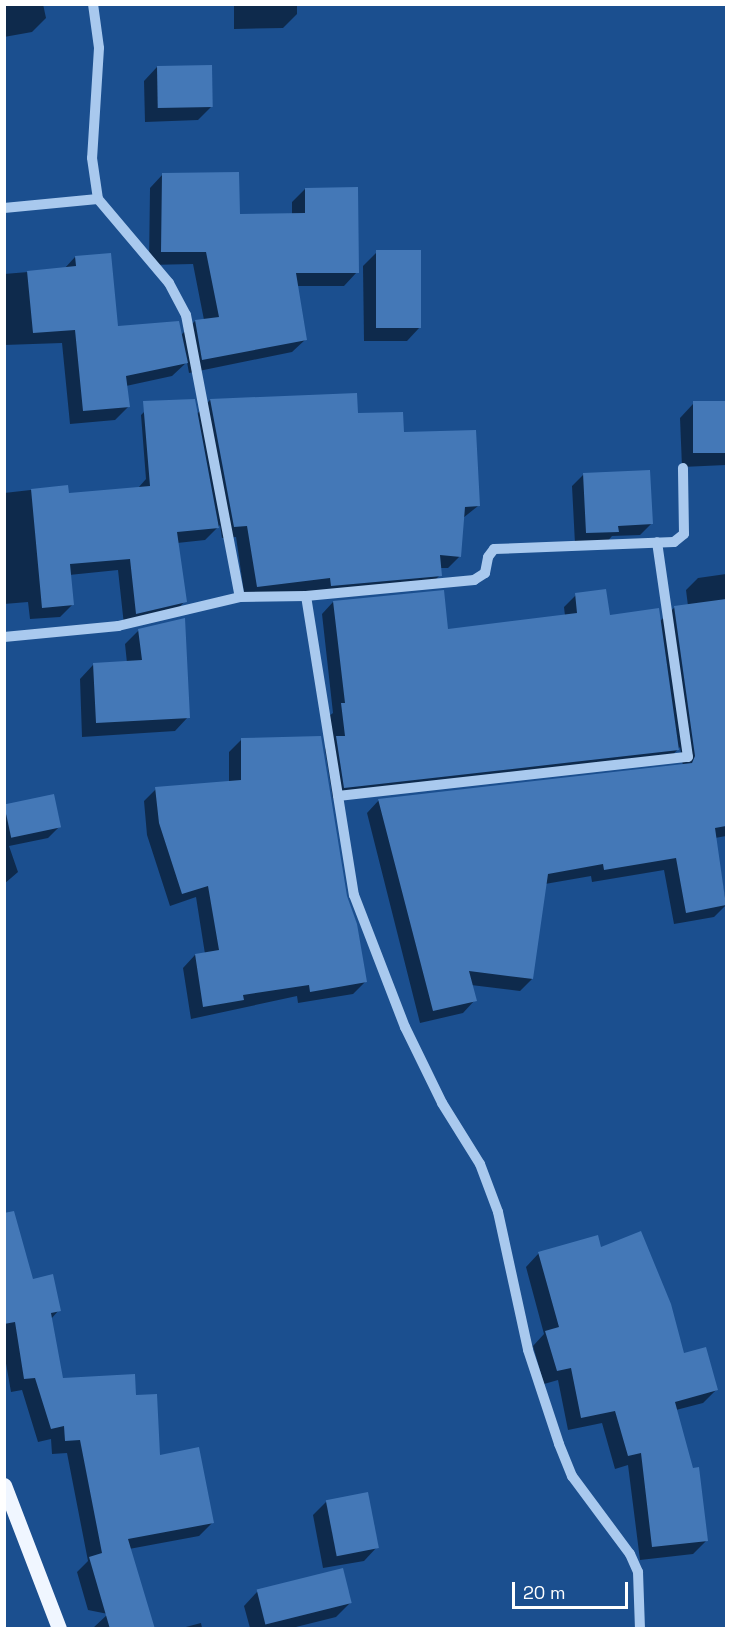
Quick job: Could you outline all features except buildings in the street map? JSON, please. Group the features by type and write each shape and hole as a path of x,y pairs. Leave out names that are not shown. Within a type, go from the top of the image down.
{"main road":[{"path":"4,1485 59,1629"}],"street":[{"path":"93,4 99,48 92,158 98,199 169,283 186,315 240,597"},
{"path":"4,208 98,199"},
{"path":"4,637 118,626 240,597 306,596 482,578 494,549 674,542 684,534 683,468"},
{"path":"338,796 688,757 657,543"},
{"path":"306,596 354,895 405,1027 442,1104 480,1164 498,1212 528,1350 559,1444 572,1476 630,1554 638,1572 640,1629"}]}
